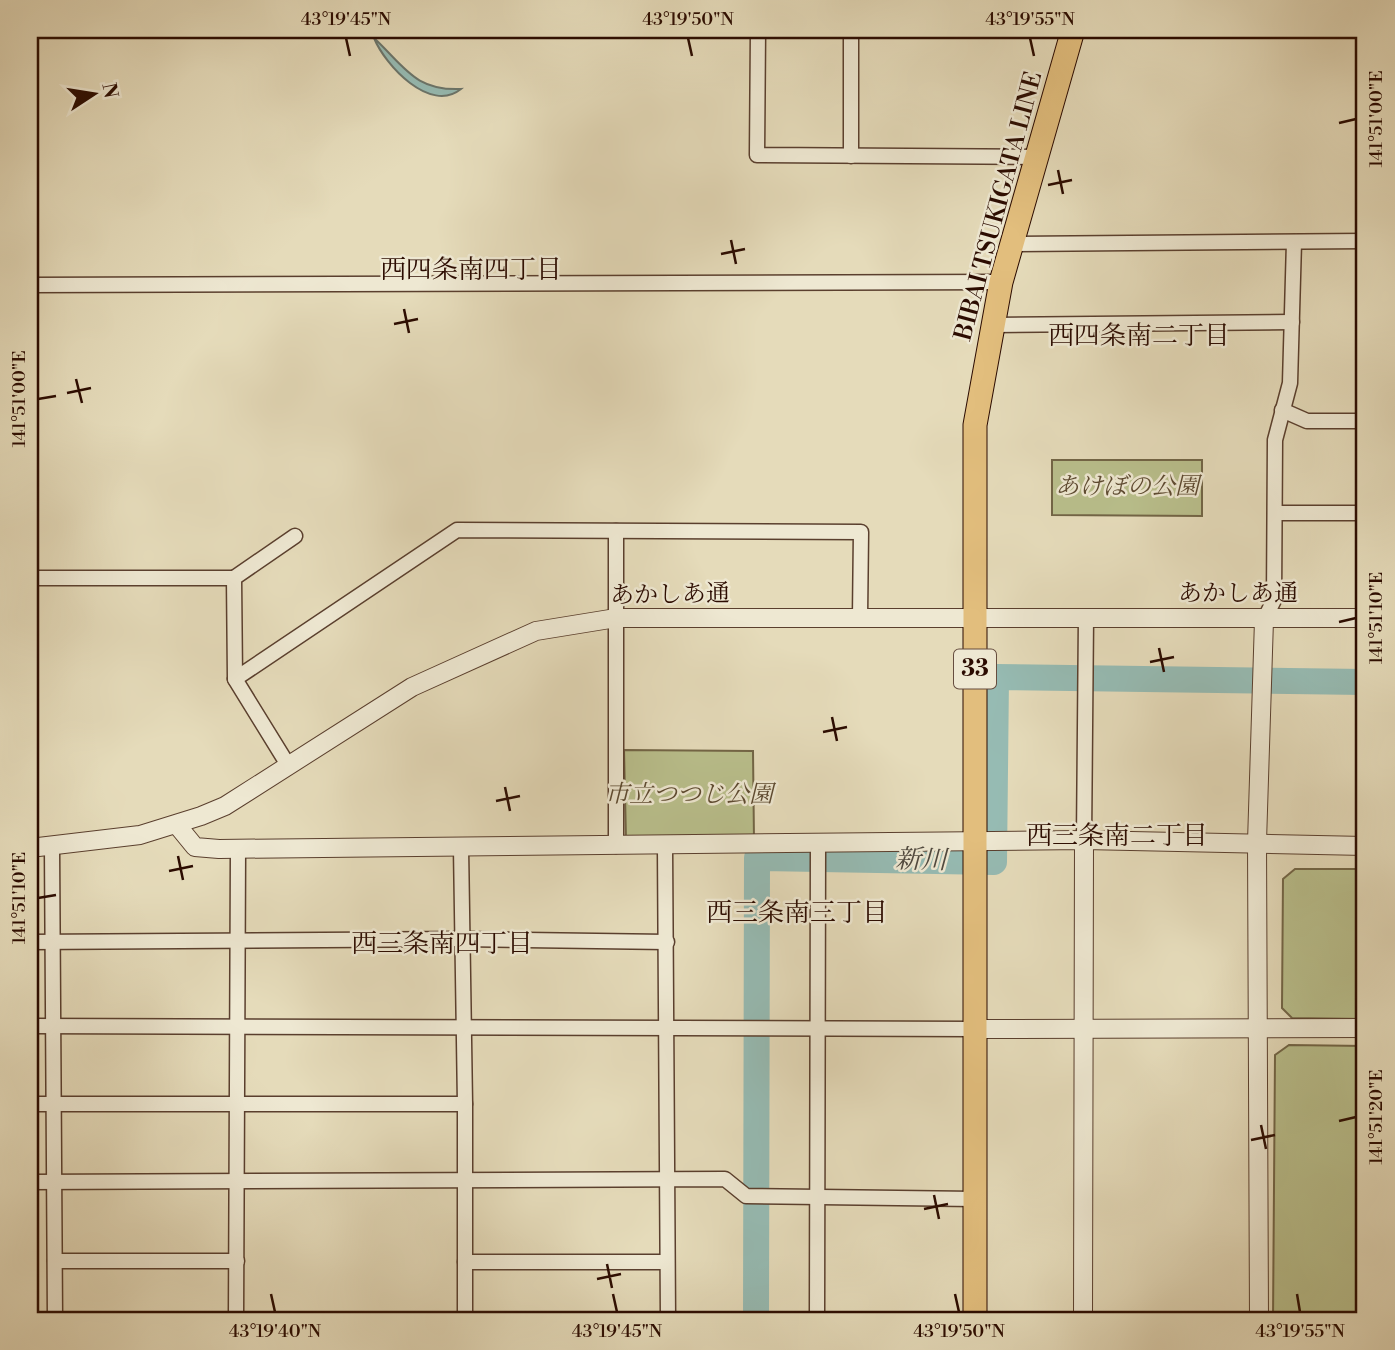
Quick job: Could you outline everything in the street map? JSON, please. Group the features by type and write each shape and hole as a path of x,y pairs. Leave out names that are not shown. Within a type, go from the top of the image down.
{"main road":[{"name":"BIBAI TSUKIGATA LINE","path":"975,1320 975,425 1001,282 1073,30"}],"street":[{"path":"758,30 757,155 1038,157"},
{"path":"851,30 851,156"},
{"path":"1014,244 1365,241"},
{"path":"1259,1320 1257,842 1264,620 1274,600 1275,440 1290,383 1294,242"},
{"path":"30,285 1001,282"},
{"path":"992,325 1292,322"},
{"path":"1282,410 1307,421 1365,421"},
{"path":"1275,513 1365,513"},
{"path":"235,679 457,530 861,533 860,617"},
{"path":"616,531 616,846"},
{"path":"30,578 234,578 295,536"},
{"path":"234,578 235,679 288,765"},
{"path":"1083,1320 1086,617"},
{"name":"あかしあ通","path":"30,848 106,841 177,825 225,806 412,687 536,631 616,618 1365,618"},
{"path":"177,825 194,847 238,850 461,846 975,844 1084,840 1365,846"},
{"path":"817,1320 818,845"},
{"path":"461,846 466,1182 465,1320"},
{"path":"52,847 55,1320"},
{"path":"665,847 668,1320"},
{"path":"236,1320 238,850"},
{"path":"30,942 462,939 667,942"},
{"path":"30,1026 238,1024 1083,1030 1365,1028"},
{"path":"30,1104 465,1104"},
{"path":"30,1182 725,1179 747,1196 975,1199"},
{"path":"55,1261 237,1261"},
{"path":"465,1262 667,1262"}],"green space":[{"name":"あけぼの公園","path":"1052,460 1202,460 1202,516 1052,515"},
{"name":"市立つつじ公園","path":"624,750 753,751 754,840 626,839"},
{"path":"1295,869 1365,869 1365,1019 1292,1018 1282,1008 1283,879"},
{"path":"1289,1045 1365,1046 1365,1320 1273,1320 1275,1055"}],"water":[{"path":"374,38 421,81 445,89 461,89 449,95 423,91 398,73"}],"waterway":[{"name":"新川","path":"756,1320 757,858 994,862 996,677 1365,682"}],"district":[{"name":"西四条南四丁目","path":"471,270"},
{"name":"西四条南二丁目","path":"1139,336"},
{"name":"西三条南二丁目","path":"1117,836"},
{"name":"西三条南三丁目","path":"797,913"},
{"name":"西三条南四丁目","path":"442,944"}]}
